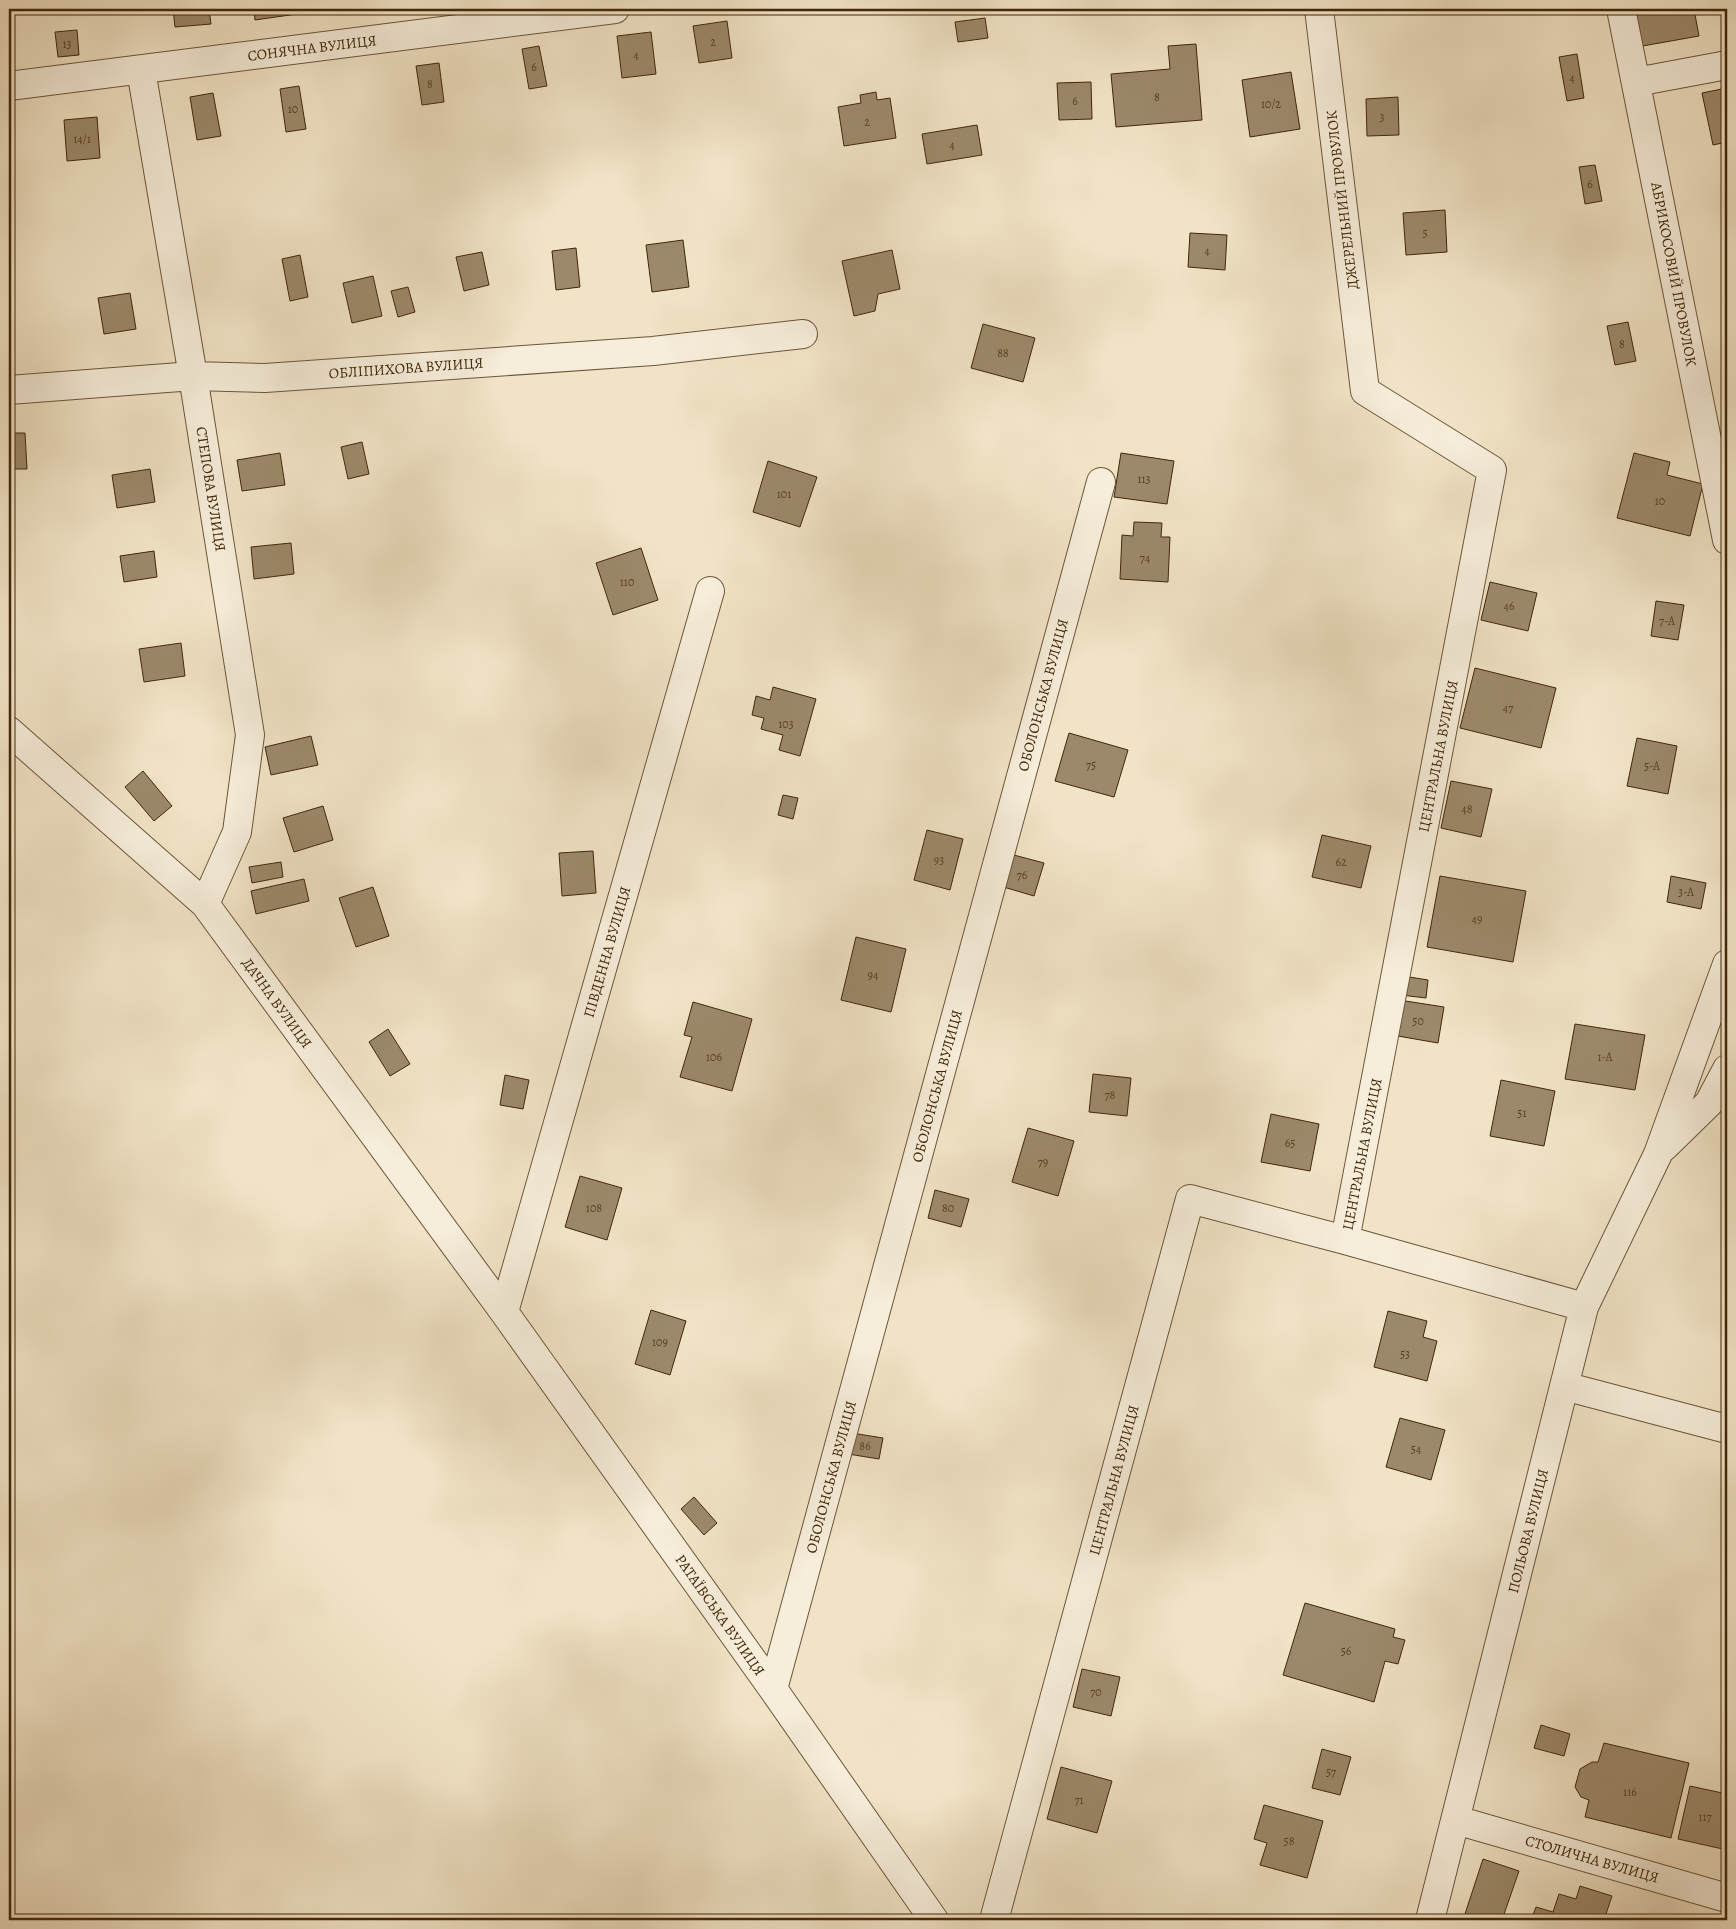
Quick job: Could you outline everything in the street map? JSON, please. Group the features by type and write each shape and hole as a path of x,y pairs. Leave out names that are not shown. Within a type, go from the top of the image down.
{"street":[{"name":"СОНЯЧНА ВУЛИЦЯ","path":"9,86 615,9"},
{"name":"ДЖЕРЕЛЬНИЙ ПРОВУЛОК","path":"1319,9 1365,390"},
{"name":"АБРИКОСОВИЙ ПРОВУЛОК","path":"1620,9 1727,540"},
{"path":"1636,82 1727,65"},
{"name":"СТЕПОВА ВУЛИЦЯ","path":"141,70 193,376 250,735 237,832 205,904"},
{"name":"ОБЛІПИХОВА ВУЛИЦЯ","path":"9,390 193,376 265,378 653,351 803,334"},
{"name":"ЦЕНТРАЛЬНА ВУЛИЦЯ","path":"994,1920 1190,1198 1345,1240 1492,470 1365,390"},
{"name":"ОБОЛОНСЬКА ВУЛИЦЯ","path":"773,1689 1101,482"},
{"name":"ПІВДЕННА ВУЛИЦЯ","path":"504,1312 710,591"},
{"name":"ДАЧНА ВУЛИЦЯ","path":"9,731 205,904 504,1312"},
{"name":"ПОЛЬОВА ВУЛИЦЯ","path":"1430,1920 1584,1307 1658,1154 1727,964"},
{"name":"ПОЛЬОВА ВУЛИЦЯ","path":"1658,1154 1709,1103 1727,1069"},
{"path":"1345,1240 1584,1307"},
{"name":"РАТАЇВСЬКА ВУЛИЦЯ","path":"504,1312 773,1689 934,1920"},
{"path":"1564,1386 1727,1429"},
{"name":"СТОЛИЧНА ВУЛИЦЯ","path":"1456,1820 1727,1898"}],"building":[{"path":"173,9 209,9 211,24 175,27"},
{"path":"254,9 303,9 304,13 255,20"},
{"path":"1630,9 1694,9 1699,36 1637,47"},
{"path":"985,18 988,38 958,42 955,22"},
{"path":"727,21 732,58 699,63 693,26"},
{"path":"77,30 79,55 58,57 55,32"},
{"path":"651,32 656,74 622,78 617,36"},
{"path":"1196,44 1202,120 1116,127 1111,74 1170,69 1168,46"},
{"path":"539,46 547,86 529,89 522,49"},
{"path":"1577,54 1584,98 1567,101 1559,57"},
{"path":"439,63 444,102 422,105 416,66"},
{"path":"1291,72 1300,129 1250,137 1242,80"},
{"path":"1091,82 1092,119 1059,120 1057,83"},
{"path":"299,86 306,129 286,132 280,89"},
{"path":"1727,88 1727,142 1713,145 1702,93"},
{"path":"876,92 877,100 890,98 896,138 844,146 838,107 861,103 860,95"},
{"path":"213,93 221,136 197,140 190,97"},
{"path":"1398,97 1399,135 1367,136 1366,99"},
{"path":"97,117 100,158 67,161 64,120"},
{"path":"977,125 982,155 927,164 922,134"},
{"path":"1595,165 1602,201 1585,204 1579,167"},
{"path":"1445,210 1447,252 1406,255 1403,213"},
{"path":"1190,233 1227,235 1225,270 1188,267"},
{"path":"683,240 689,287 652,292 646,245"},
{"path":"576,248 580,287 556,290 552,251"},
{"path":"892,250 900,289 878,294 875,311 854,316 842,261"},
{"path":"482,252 489,285 464,291 456,257"},
{"path":"300,255 308,297 290,301 282,259"},
{"path":"373,276 382,316 352,323 343,283"},
{"path":"408,287 415,312 398,317 391,291"},
{"path":"130,293 136,329 104,334 98,298"},
{"path":"1628,322 1636,361 1615,365 1607,326"},
{"path":"983,324 1035,338 1023,382 971,368"},
{"path":"9,433 25,433 27,469 9,469"},
{"path":"362,442 369,474 348,479 341,447"},
{"path":"280,453 285,485 242,491 237,460"},
{"path":"1121,453 1174,461 1167,504 1114,497"},
{"path":"1634,453 1670,462 1667,475 1703,484 1690,536 1617,518"},
{"path":"768,461 817,477 800,527 753,512"},
{"path":"150,469 155,502 117,508 112,475"},
{"path":"1134,522 1162,523 1161,537 1170,537 1168,582 1120,579 1122,535 1133,536"},
{"path":"291,543 294,574 254,579 251,547"},
{"path":"641,548 658,600 613,615 596,563"},
{"path":"154,551 157,577 124,582 120,556"},
{"path":"1490,582 1537,593 1528,631 1481,620"},
{"path":"1656,601 1684,605 1678,640 1651,636"},
{"path":"181,643 185,676 144,682 139,649"},
{"path":"1475,668 1556,688 1541,748 1460,728"},
{"path":"773,687 816,699 800,756 779,750 783,735 761,729 764,718 752,715 756,696 770,700"},
{"path":"1069,733 1128,750 1114,797 1055,781"},
{"path":"311,736 318,765 271,775 265,747"},
{"path":"1637,738 1677,746 1668,794 1627,786"},
{"path":"143,771 172,806 154,821 125,787"},
{"path":"1451,781 1492,789 1481,837 1441,828"},
{"path":"783,795 798,798 793,819 778,815"},
{"path":"323,806 333,840 294,852 283,818"},
{"path":"927,830 963,839 950,890 914,880"},
{"path":"1322,835 1371,846 1361,888 1312,877"},
{"path":"593,851 596,893 562,896 559,853"},
{"path":"1010,854 1044,863 1034,896 1000,886"},
{"path":"281,862 283,877 252,883 249,867"},
{"path":"1440,876 1526,891 1513,962 1427,947"},
{"path":"1671,876 1706,883 1701,909 1667,902"},
{"path":"304,879 309,901 256,914 251,891"},
{"path":"373,887 389,936 356,947 339,898"},
{"path":"856,937 906,949 891,1012 841,1000"},
{"path":"1403,976 1428,980 1426,998 1401,995"},
{"path":"1399,1000 1444,1007 1438,1043 1392,1035"},
{"path":"693,1002 752,1019 732,1091 680,1077 692,1037 684,1035"},
{"path":"1575,1024 1645,1035 1635,1090 1565,1079"},
{"path":"388,1029 410,1064 390,1076 369,1042"},
{"path":"1093,1074 1131,1078 1127,1116 1089,1112"},
{"path":"505,1075 529,1080 523,1109 500,1105"},
{"path":"1501,1080 1555,1091 1544,1146 1490,1136"},
{"path":"1271,1114 1319,1124 1310,1171 1261,1162"},
{"path":"1028,1128 1074,1141 1058,1196 1012,1182"},
{"path":"580,1176 622,1188 607,1240 565,1227"},
{"path":"935,1190 969,1199 961,1227 928,1218"},
{"path":"651,1310 686,1321 670,1375 635,1364"},
{"path":"1388,1311 1427,1321 1423,1337 1437,1341 1427,1381 1374,1367"},
{"path":"1400,1418 1445,1430 1431,1480 1386,1467"},
{"path":"852,1433 883,1438 879,1459 848,1454"},
{"path":"694,1497 717,1523 704,1535 681,1509"},
{"path":"1305,1603 1395,1629 1393,1637 1405,1640 1398,1664 1385,1661 1374,1702 1283,1675"},
{"path":"1082,1669 1120,1677 1111,1716 1073,1707"},
{"path":"1541,1725 1570,1734 1564,1756 1534,1748"},
{"path":"1604,1743 1689,1763 1671,1838 1585,1817 1589,1800 1581,1797 1575,1787 1580,1769 1592,1762 1598,1762"},
{"path":"1322,1749 1351,1757 1340,1795 1312,1788"},
{"path":"1061,1767 1112,1781 1097,1833 1047,1819"},
{"path":"1690,1786 1727,1794 1727,1850 1678,1839"},
{"path":"1264,1805 1323,1821 1307,1878 1260,1865 1267,1843 1254,1839"},
{"path":"1483,1859 1519,1871 1502,1920 1463,1920"},
{"path":"1580,1886 1612,1896 1604,1920 1531,1920 1536,1907 1553,1912 1559,1894 1576,1899"}]}
